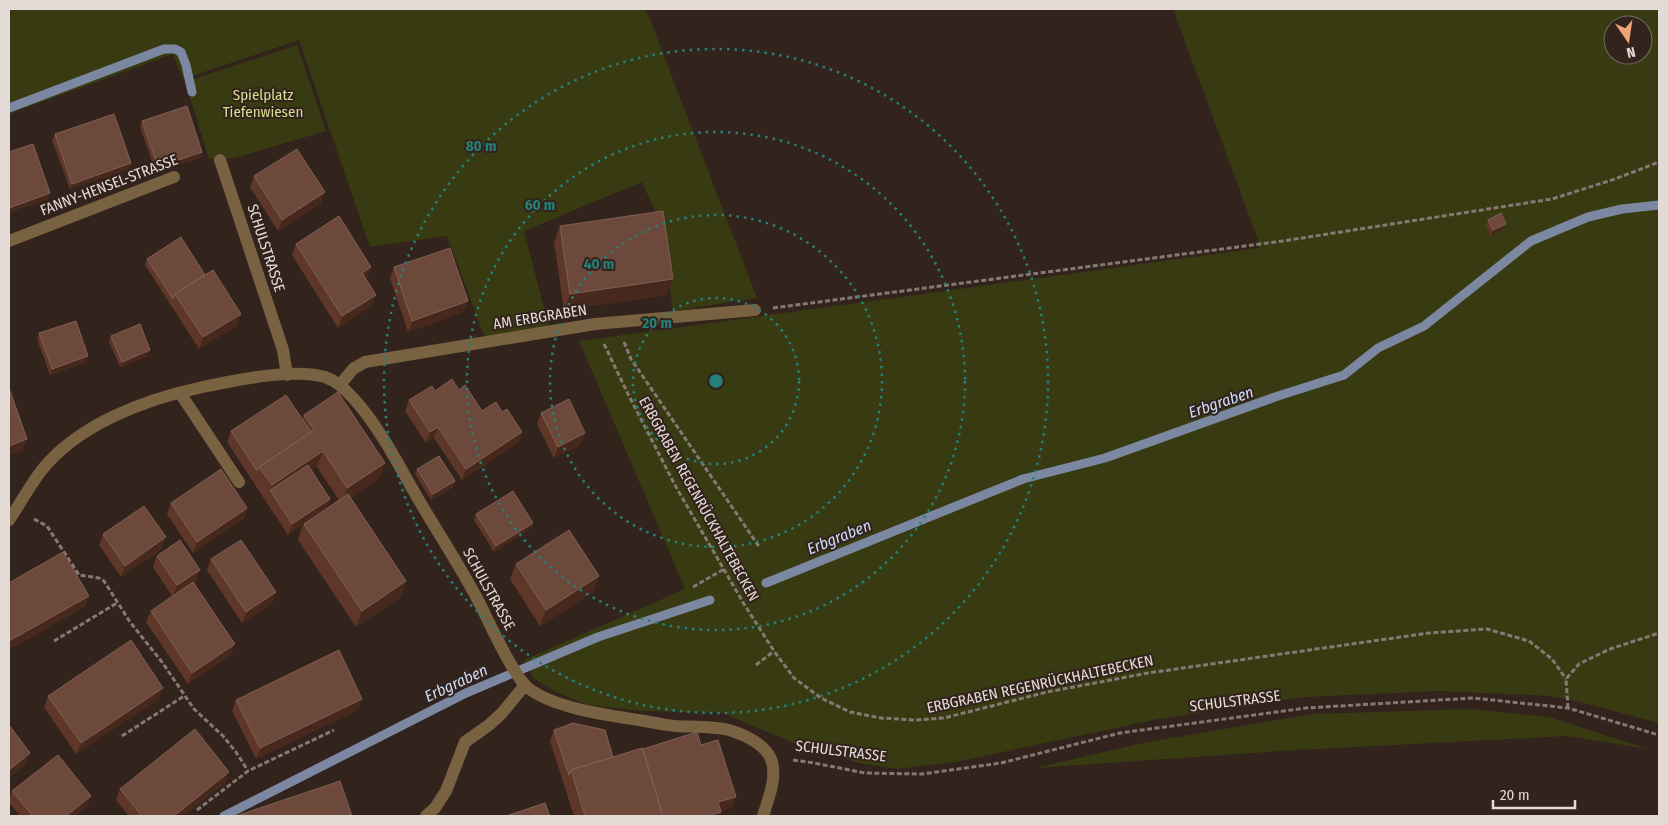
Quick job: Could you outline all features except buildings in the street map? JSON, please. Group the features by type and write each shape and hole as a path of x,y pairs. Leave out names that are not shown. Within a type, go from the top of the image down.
{"street":[{"name":"SCHULSTRASSE","path":"220,160 280,342 287,375"},
{"name":"FANNY-HENSEL-STRASSE","path":"9,241 174,177"},
{"name":"AM ERBGRABEN","path":"340,385 353,369 365,362 595,324 755,310"},
{"name":"SCHULSTRASSE","path":"9,520 41,471 56,456 77,438 131,408 180,393 232,381 287,375 311,375 327,378 340,385 364,410 396,460 525,685 534,692 549,698 602,714 674,726 727,730 757,742 767,752 772,762"},
{"path":"180,393 239,482"},
{"path":"426,816 435,808 446,791 465,742 489,726 502,714 525,685"},
{"path":"763,816 771,791 772,762"}],"path":[{"path":"755,310 1283,241 1552,199 1615,179 1659,162"},
{"path":"615,323 631,359 760,548"},
{"name":"ERBGRABEN REGENRÜCKHALTEBECKEN","path":"595,324 628,394 676,487 774,651 794,678 821,698 850,712 881,718 915,720 944,718 1047,692 1148,673 1438,632 1486,629 1529,641 1552,659 1566,679"},
{"path":"16,509 47,526 79,575 98,578 104,581 130,622 162,662 184,696 194,709 223,736 248,771"},
{"path":"693,588 724,569"},
{"path":"54,641 117,602"},
{"path":"1568,708 1566,679 1578,664 1610,650 1659,633"},
{"path":"756,665 774,651"},
{"path":"122,736 184,696"},
{"name":"SCHULSTRASSE","path":"772,762 798,760 865,773 922,774 1001,763 1120,733 1306,708 1474,698 1568,708 1659,735"},
{"path":"197,810 248,771 334,730"}],"green space":[{"path":"9,9 646,9 757,298 673,311 661,225 642,182 524,231 549,327 486,341 447,236 370,247 299,40 183,79 173,54 9,114"},
{"path":"1173,9 1659,9 1659,723 1580,702 1549,696 1439,691 1306,697 1158,719 961,761 897,769 859,763 791,742 723,713 641,711 589,705 558,693 533,678 524,660 685,589 579,341 1259,248 1257,237"},
{"name":"Spielplatz Tiefenwiesen","path":"297,45 326,131 235,158 209,159 185,82"},
{"path":"1469,709 1549,717 1648,749 1567,736 1297,750 1035,768 1143,743 1312,714"}],"waterway":[{"path":"9,108 164,49 175,49 181,52 192,92"},
{"name":"Erbgraben","path":"766,583 1023,479 1105,458 1278,396 1344,375 1378,348 1424,326 1531,241 1588,217 1622,209 1659,205"},
{"name":"Erbgraben","path":"224,816 466,693 598,637 710,600"}]}
